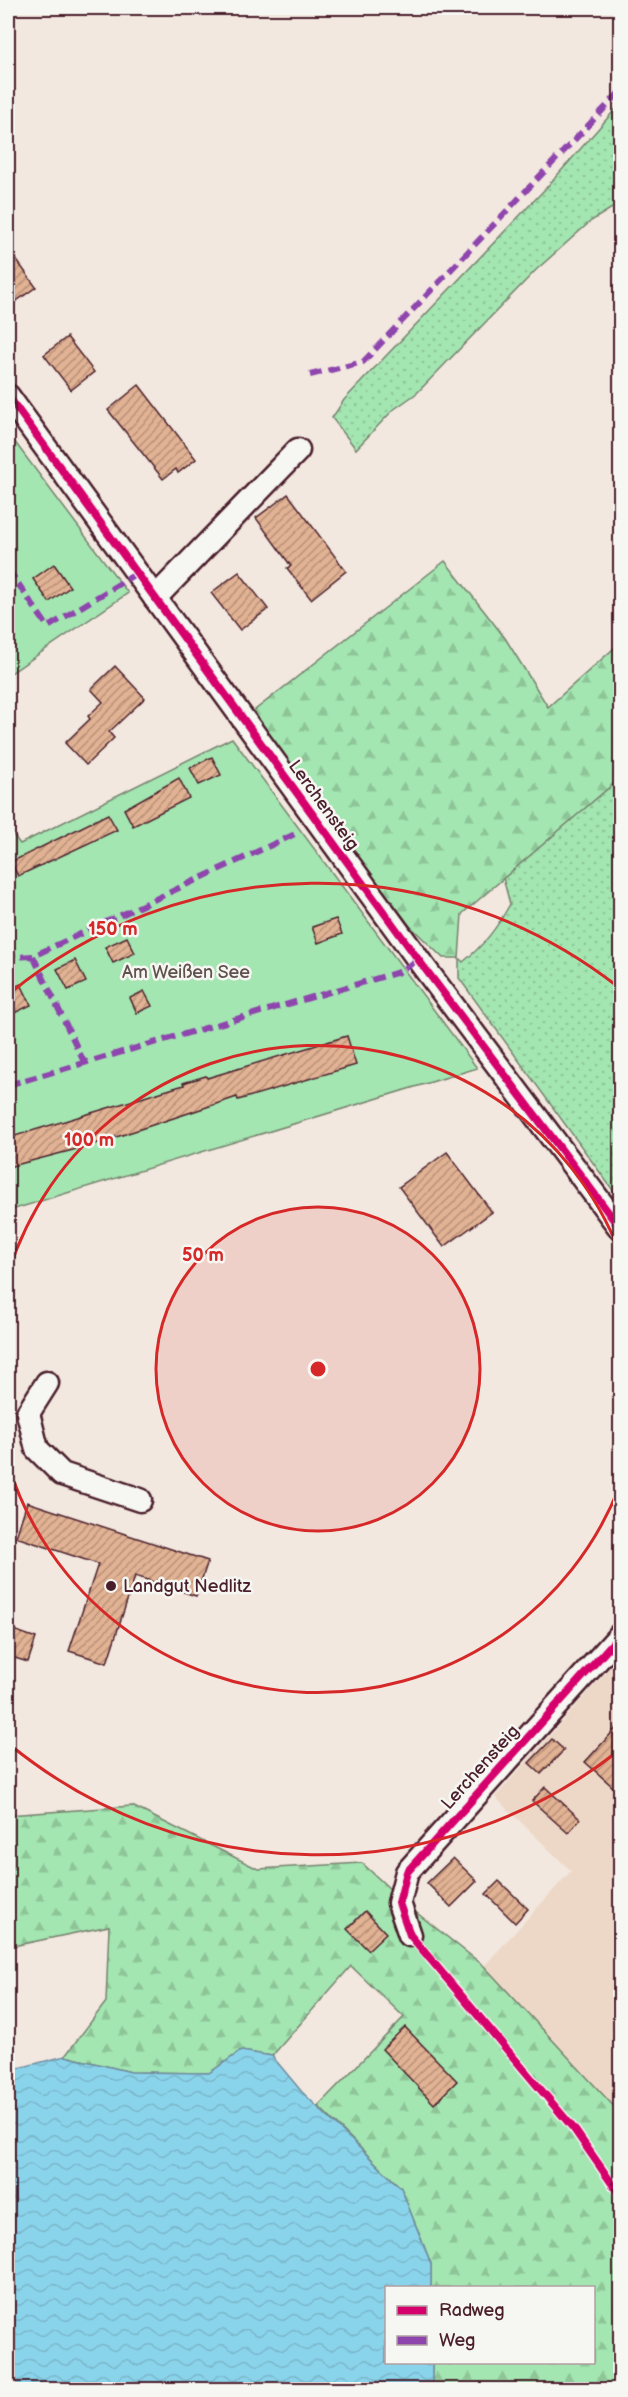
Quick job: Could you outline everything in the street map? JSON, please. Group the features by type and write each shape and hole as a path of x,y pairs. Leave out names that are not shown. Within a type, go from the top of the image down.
{"street":[{"name":"Lerchensteig","path":"8,396 423,966 621,1228"},
{"path":"155,598 298,450"},
{"path":"47,1383 28,1413 37,1449 62,1474 140,1500"},
{"name":"Lerchensteig","path":"410,1935 399,1903 406,1872 621,1635"}],"shaded area":[{"path":"620,1656 620,2113 484,1966 571,1871 495,1797"}],"green space":[{"path":"620,104 620,203 591,221 536,270 417,393 393,410 356,449 332,418 344,400 546,188"},
{"path":"8,433 128,593 8,675"},
{"path":"445,561 505,638 548,707 620,643 620,778 462,914 459,958 443,958 410,926 250,714"},
{"name":"Am Weißen See","path":"232,738 477,1068 8,1211 8,828 20,844"},
{"path":"620,778 620,1200 459,978 459,958 463,962 484,943 510,904 503,878"},
{"path":"132,1806 258,1869 362,1863 408,1906 484,1966 620,2113 620,2389 432,2389 432,2364 595,2364 595,2286 431,2286 431,2264 401,2188 318,2106 404,2017 351,1966 272,2056 241,2051 209,2073 131,2072 65,2056 106,2002 109,1926 8,1947 8,1815"}],"water":[{"path":"241,2051 272,2056 302,2092 401,2188 431,2264 431,2286 385,2286 385,2364 432,2364 432,2389 8,2389 8,2065 19,2068 65,2056 131,2072 209,2073"}],"building":[{"path":"8,248 36,287 8,307"},
{"path":"67,337 94,372 71,390 44,355"},
{"path":"139,385 196,459 178,473 176,469 163,479 108,410"},
{"path":"288,494 346,571 311,599 287,568 291,566 256,518"},
{"path":"54,564 70,587 49,602 33,579"},
{"path":"239,572 268,609 240,630 211,593"},
{"path":"115,666 145,698 109,732 114,738 86,765 65,743 90,719 88,716 103,702 91,689"},
{"path":"212,757 221,775 199,785 190,768"},
{"path":"179,778 189,798 133,826 124,809"},
{"path":"108,814 117,830 18,876 11,862"},
{"path":"336,919 342,934 318,943 312,927"},
{"path":"127,937 135,953 113,963 105,947"},
{"path":"75,960 86,982 68,990 57,969"},
{"path":"21,984 31,1005 8,1016 8,990"},
{"path":"144,991 152,1006 137,1013 130,998"},
{"path":"347,1036 356,1065 238,1100 237,1097 92,1145 8,1167 8,1138 184,1085 183,1083 206,1076 207,1078"},
{"path":"447,1152 492,1212 444,1247 399,1187"},
{"name":"Landgut Nedlitz","path":"27,1502 208,1561 196,1596 135,1576 107,1663 69,1651 98,1564 16,1537"},
{"path":"8,1628 36,1638 28,1662 8,1656"},
{"path":"621,1723 621,1794 585,1762"},
{"path":"552,1739 564,1750 541,1774 529,1763"},
{"path":"545,1787 580,1819 568,1833 532,1801"},
{"path":"453,1858 477,1881 451,1907 427,1883"},
{"path":"499,1881 528,1909 515,1923 486,1894"},
{"path":"365,1911 386,1933 368,1950 347,1929"},
{"path":"405,2027 457,2081 434,2104 382,2049"}],"marked path":[{"path":"310,375 363,362 620,92"},
{"path":"8,569 48,627 137,573"},
{"path":"85,1064 33,956 295,834"},
{"path":"8,948 14,957 33,956"},
{"path":"8,1085 399,972 419,959"}],"cycle path":[{"path":"8,396 423,966 620,1228"},
{"path":"620,1635 407,1872 399,1903 410,1935 574,2129 620,2195"}],"place":[{"name":"Landgut Nedlitz","path":"111,1586"}]}
